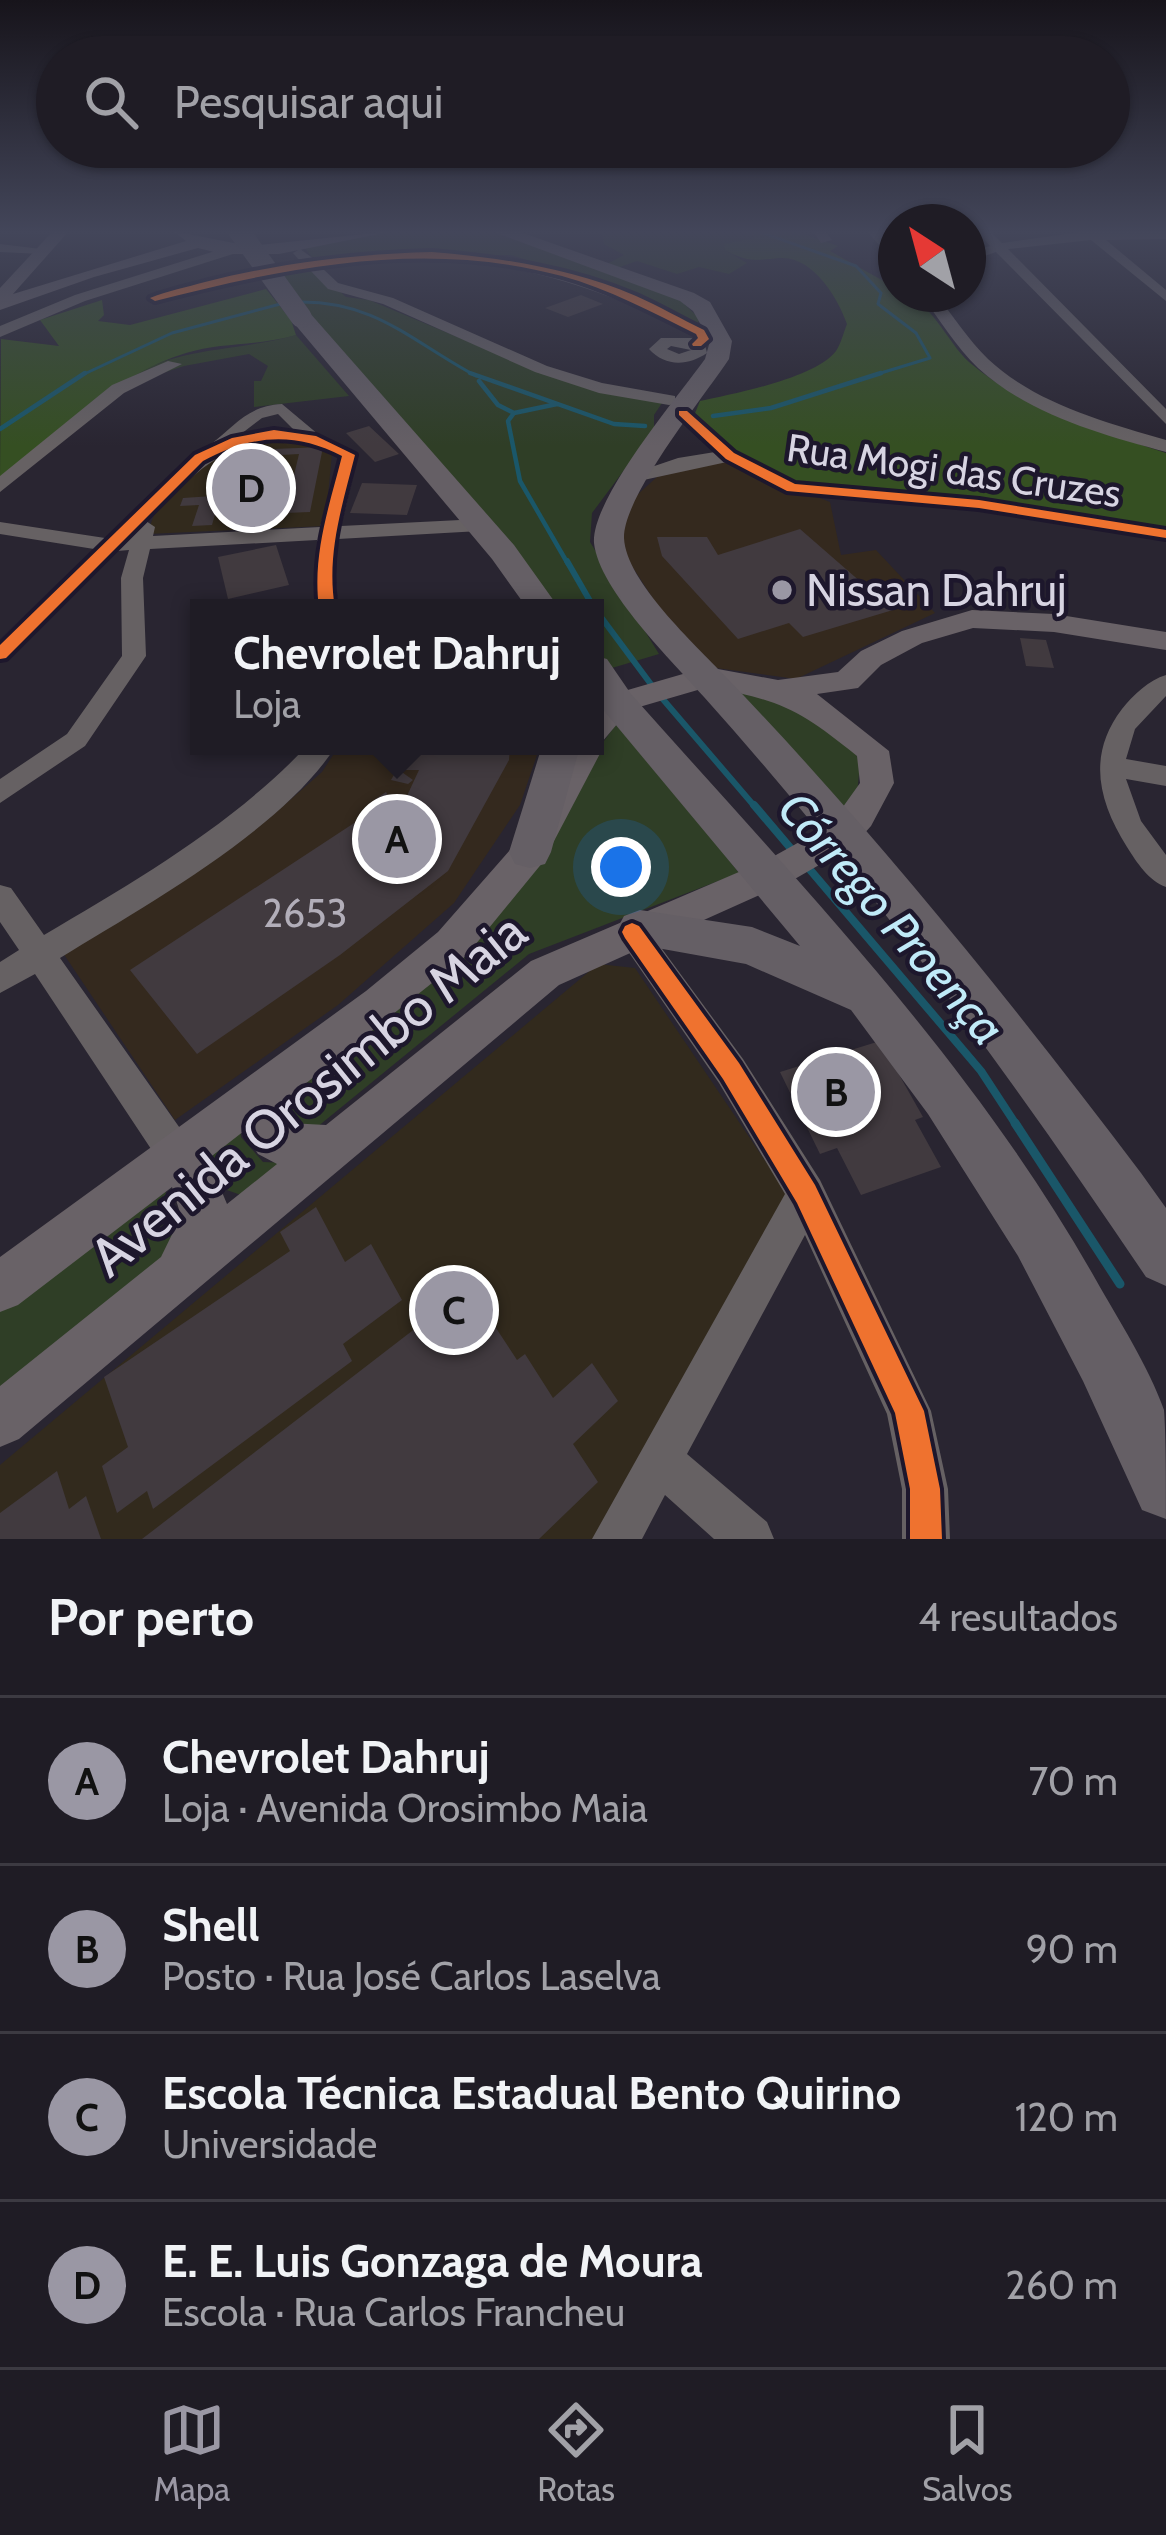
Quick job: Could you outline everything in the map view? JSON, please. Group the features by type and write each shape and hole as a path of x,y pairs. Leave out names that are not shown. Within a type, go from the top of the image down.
{"highway":[{"path":"289,303 480,525 536,599"},
{"path":"694,303 702,307 692,342 721,341 717,359 614,508 608,531 610,552 682,653 691,682 836,839 1111,1179 1166,1257"},
{"path":"617,711 773,874 988,1158 1080,1307 1162,1465"},
{"path":"530,852 558,755"},
{"path":"636,930 752,946 863,994"}],"main road":[{"path":"617,711 691,682 772,688 847,681 871,658 912,637 972,619 1054,623 1166,641"},
{"path":"847,681 848,709 860,737"},
{"path":"772,688 812,704 873,751 878,783 859,817 836,839"},
{"name":"Avenida Orosimbo Maia","path":"0,1287 380,1004 452,944 530,852 583,755"},
{"name":"Avenida Orosimbo Maia","path":"0,1420 545,973 773,874 836,839"},
{"path":"267,1084 261,1111 273,1140 286,1148 331,1147"},
{"path":"166,1283 204,1232 206,1207 202,1191 176,1154"},
{"path":"1111,1179 1166,1209"}],"street":[{"path":"0,332 69,303"},
{"path":"392,303 541,369 674,415 692,342 643,303"},
{"path":"1054,303 1166,419"},
{"path":"945,312 991,371 1090,421 1166,446"},
{"path":"0,486 118,389 173,364"},
{"name":"Rua Mogi das Cruzes","path":"674,415 730,456 792,488 979,504 1166,535"},
{"path":"0,654 199,458 220,446 265,434 310,435 349,455 330,532 326,599"},
{"name":"Rua Mogi das Cruzes","path":"632,480 685,462 730,456"},
{"path":"2,794 76,740 134,656 132,578 150,505"},
{"path":"0,528 108,545 480,525"},
{"path":"1166,683 1144,697 1122,721 1110,766 1114,797 1132,831 1166,875"},
{"path":"0,979 241,824 279,795 315,755"},
{"path":"1110,766 1166,776"},
{"path":"0,897 176,1154"},
{"path":"636,930 806,1194 909,1411 926,1489 926,1539"},
{"path":"616,1539 806,1194"},
{"path":"658,1459 751,1539"}],"shaded area":[{"path":"312,442 332,454 325,526 147,534 158,504 209,460 246,444"},
{"path":"724,461 830,502 841,555 876,550 935,613 796,679 716,668 661,611 619,546 627,504 657,477"},
{"path":"333,755 537,755 520,805 454,903 338,1005 175,1120 61,950 267,820 322,772"},
{"path":"598,964 635,968 789,1196 594,1539 0,1539 0,1465"}],"green space":[{"path":"93,303 102,303 104,315 98,321 130,325 214,303 277,303 296,335 186,353 135,375 0,478 1,339 59,346 40,320"},
{"path":"296,303 376,303 553,377 662,403 654,415 654,430 592,513 590,542 659,654 612,668 604,660 604,599 547,599"},
{"path":"647,303 683,303 700,319 697,324"},
{"path":"837,303 878,303 878,312 928,312 969,362 1013,393 1063,417 1166,453 1166,528 978,498 794,485 735,453 693,418 700,401 773,384 811,369 836,351 847,324"},
{"path":"296,335 349,396 254,407 254,381 261,381 268,366 249,354 184,366 111,390 133,375 178,357"},
{"path":"726,687 765,692 848,737 860,763 857,795 839,818"},
{"path":"620,719 739,873 529,954 311,1132 287,1132 276,1102 438,969 594,755 604,755 604,741"},
{"path":"240,1116 241,1137 263,1162 289,1163 244,1196 218,1187 204,1162"},
{"path":"160,1179 182,1232 159,1272 0,1401 0,1302"}],"building":[{"path":"559,303 603,304 568,317 545,308"},
{"path":"369,426 399,454 375,462 346,433"},
{"path":"323,447 310,512 285,513 299,454 281,455 264,518 223,519 246,450"},
{"path":"362,483 417,485 407,515 350,513"},
{"path":"228,495 226,503 218,504 212,525 192,526 199,505 180,506 183,498"},
{"name":"Nissan Dahruj","path":"800,529 893,610 803,637 789,623 738,639 662,556 657,537 707,537 718,555"},
{"path":"276,545 289,585 228,599 218,557"},
{"path":"1020,638 1046,640 1054,668 1026,666"},
{"path":"405,755 509,755 448,871 340,955 197,1054 130,970 377,808 374,800 386,792 390,799 405,800 419,770 399,770 413,780 408,784 391,780"},
{"path":"880,1041 923,1117 915,1120 941,1167 861,1195 837,1148 820,1154 780,1072"},
{"path":"316,1207 345,1262 371,1244 402,1300 343,1344 352,1361 153,1509 147,1491 117,1513 102,1466 128,1447 104,1377 290,1251 280,1232"},
{"path":"469,1287 517,1360 525,1354 553,1398 592,1363 618,1401 573,1444 598,1482 539,1539 142,1539"},
{"path":"57,1471 69,1509 86,1496 101,1539 0,1539 0,1513"}],"waterway":[{"path":"82,375 172,333 284,303"},
{"path":"319,303 371,316 472,374"},
{"path":"871,376 930,358 916,333 878,303"},
{"path":"82,375 85,373"},
{"path":"713,416 771,408 881,373"},
{"name":"Córrego Proença","path":"472,374 614,424 645,426"},
{"path":"472,374 476,376"},
{"path":"0,429 82,375"},
{"path":"479,381 498,405 514,413"},
{"name":"Córrego Proença","path":"514,413 557,404"},
{"name":"Córrego Proença","path":"514,413 508,421 520,481 568,564"},
{"name":"Córrego Proença","path":"567,561 589,599"},
{"name":"Córrego Proença","path":"604,621 653,687"},
{"name":"Córrego Proença","path":"661,697 756,808"},
{"name":"Córrego Proença","path":"754,805 793,851"},
{"name":"Córrego Proença","path":"806,865 981,1071 1017,1126"},
{"name":"Córrego Proença","path":"1015,1123 1120,1284"}],"cycle path":[{"path":"642,303 700,332 704,339 697,344"},
{"path":"683,413 730,456 792,488 979,504 1166,534"},
{"path":"0,654 199,458 255,436 292,435 349,455 326,551 326,599"},
{"path":"632,932 731,1071 806,1194 909,1411 925,1489 926,1539"}],"place":[{"name":"E. E. Luis Gonzaga de Moura","path":"251,488"},
{"name":"Nissan Dahruj","path":"782,590"},
{"name":"Chevrolet Dahruj","path":"397,839"},
{"name":"Shell","path":"836,1092"},
{"name":"Escola Técnica Estadual Bento Quirino","path":"454,1310"}]}
